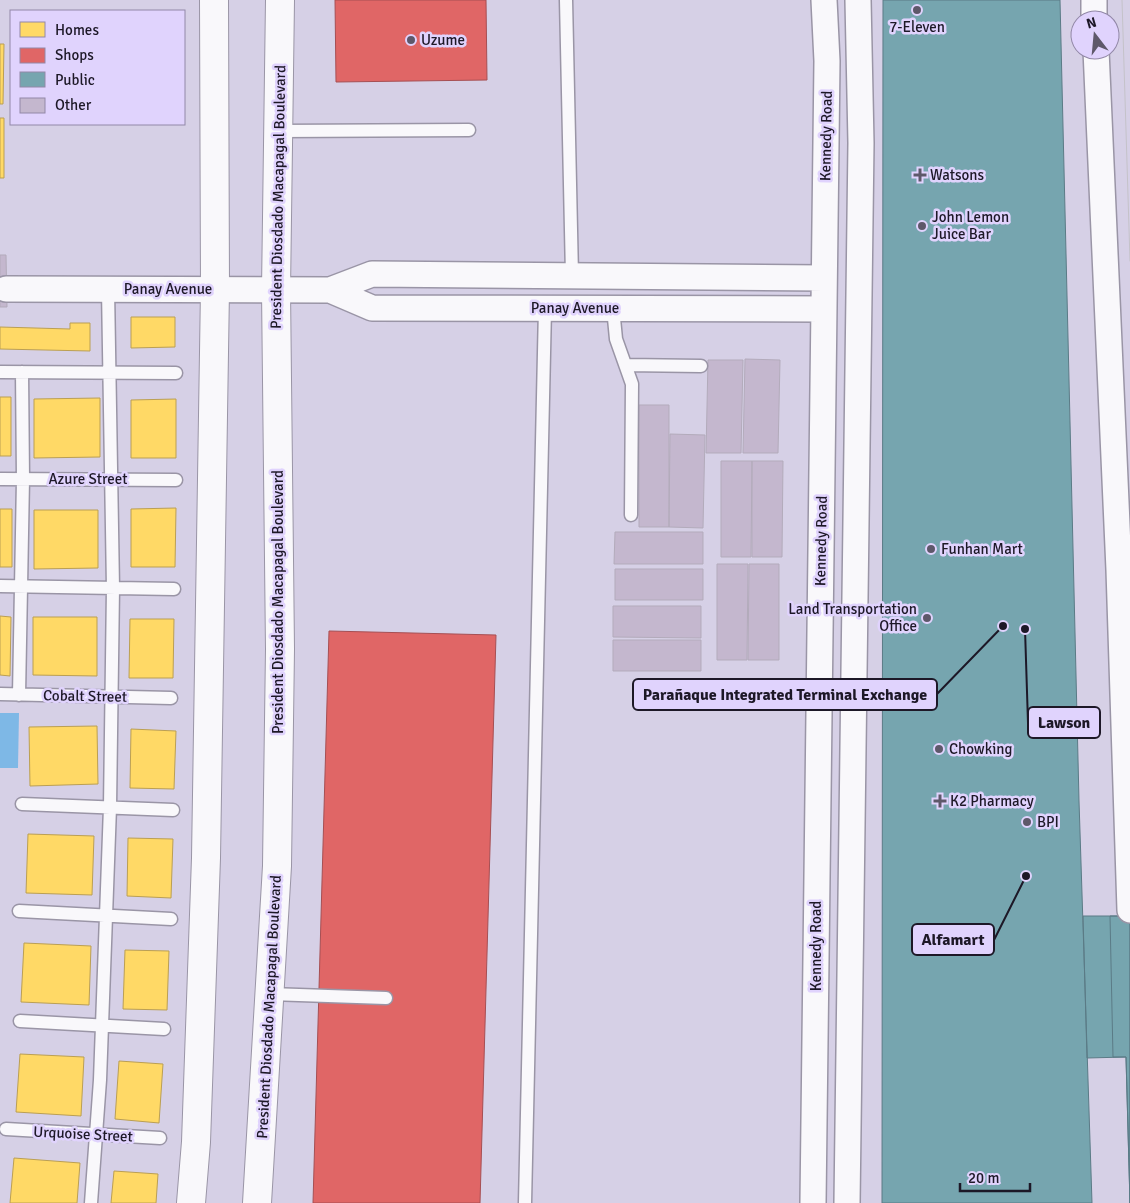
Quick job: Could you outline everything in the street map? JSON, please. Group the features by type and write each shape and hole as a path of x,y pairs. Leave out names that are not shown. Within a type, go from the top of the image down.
{"main road":[{"path":"191,1203 196,1142 206,868 215,290 214,0"},
{"name":"President Diosdado Macapagal Boulevard","path":"257,1203 277,866 280,649 276,290 280,0"}],"street":[{"name":"Kennedy Road","path":"814,1203 816,890 827,53 824,0"},
{"path":"847,1203 861,152 858,0"},
{"path":"1096,60 1119,560 1130,910"},
{"name":"Panay Avenue","path":"6,289 330,290 372,274 824,278"},
{"name":"Panay Avenue","path":"330,290 372,308 824,309"},
{"path":"816,890 851,892"},
{"path":"814,1166 847,1165"}],"lane":[{"path":"566,0 572,276"},
{"path":"279,131 469,130"},
{"path":"90,1203 100,1080 110,807 112,479 108,289"},
{"path":"525,1203 545,308"},
{"path":"613,308 616,339 632,384 631,515"},
{"path":"626,365 701,366"},
{"path":"0,372 176,373"},
{"path":"19,695 23,479 22,372"},
{"name":"Azure Street","path":"0,479 176,480"},
{"path":"0,586 174,589"},
{"name":"Cobalt Street","path":"0,694 171,698"},
{"path":"22,804 173,810"},
{"path":"19,911 171,919"},
{"path":"270,994 386,998"},
{"path":"20,1021 164,1029"},
{"name":"Urquoise Street","path":"6,1129 160,1138"}],"water":[{"path":"0,713 19,713 18,768 0,768"}],"building: Homes":[{"path":"0,44 4,44 3,104 0,104"},
{"path":"0,118 4,118 4,178 0,178"},
{"path":"131,317 175,317 175,347 131,348"},
{"path":"70,323 90,323 90,351 0,349 0,327 70,329"},
{"path":"0,397 11,397 11,456 0,456"},
{"path":"100,398 100,457 34,458 34,399"},
{"path":"176,399 176,458 131,458 131,400"},
{"path":"176,508 175,567 131,567 131,509"},
{"path":"0,509 12,509 12,567 0,567"},
{"path":"34,510 98,510 98,568 34,569"},
{"path":"0,616 11,617 10,676 0,675"},
{"path":"33,617 97,617 97,676 33,675"},
{"path":"130,619 174,619 173,678 129,678"},
{"path":"97,726 98,784 30,786 29,727"},
{"path":"131,729 176,731 174,789 130,788"},
{"path":"28,834 94,836 92,895 26,893"},
{"path":"128,838 173,839 171,898 127,896"},
{"path":"24,943 91,946 89,1005 21,1002"},
{"path":"125,950 169,951 167,1010 123,1009"},
{"path":"20,1054 84,1057 81,1116 16,1112"},
{"path":"119,1061 163,1064 159,1123 115,1119"},
{"path":"14,1158 80,1163 77,1203 10,1203"},
{"path":"114,1171 158,1174 156,1203 111,1203"}],"building: Shops":[{"name":"Uzume","path":"335,0 486,0 487,80 336,82"},
{"path":"329,631 496,635 480,1203 313,1203"}],"building: Public":[{"path":"883,0 1060,0 1079,801 1092,1203 882,1203"},
{"path":"1083,916 1130,916 1130,1203 1126,1057 1087,1058"},
{"path":"1110,916 1130,916 1130,1203 1126,1057 1113,1057"}],"building: Other":[{"path":"0,255 6,255 7,307 0,307"},
{"path":"745,359 780,360 778,453 743,453"},
{"path":"708,360 743,360 741,453 706,453"},
{"path":"639,405 669,405 669,527 639,527"},
{"path":"670,434 705,435 703,528 669,527"},
{"path":"721,461 752,461 751,557 721,557"},
{"path":"752,461 783,461 782,557 752,557"},
{"path":"615,532 703,532 703,564 614,564"},
{"path":"717,564 748,564 747,660 717,660"},
{"path":"749,564 779,564 779,660 748,660"},
{"path":"615,569 703,569 703,600 615,600"},
{"path":"613,606 701,606 701,638 613,637"},
{"path":"613,640 701,640 701,671 613,671"}],"tram line":[{"path":"1122,0 1130,261"}],"place":[{"name":"7-Eleven","path":"917,10"},
{"name":"Uzume","path":"411,40"},
{"name":"Watsons","path":"920,175"},
{"name":"John Lemon Juice Bar","path":"922,226"},
{"name":"Funhan Mart","path":"931,549"},
{"name":"Land Transportation Office","path":"927,618"},
{"name":"Parañaque Integrated Terminal Exchange","path":"1003,626"},
{"name":"Lawson","path":"1025,629"},
{"name":"Chowking","path":"939,749"},
{"name":"K2 Pharmacy","path":"940,801"},
{"name":"BPI","path":"1027,822"},
{"name":"Alfamart","path":"1026,876"}]}
